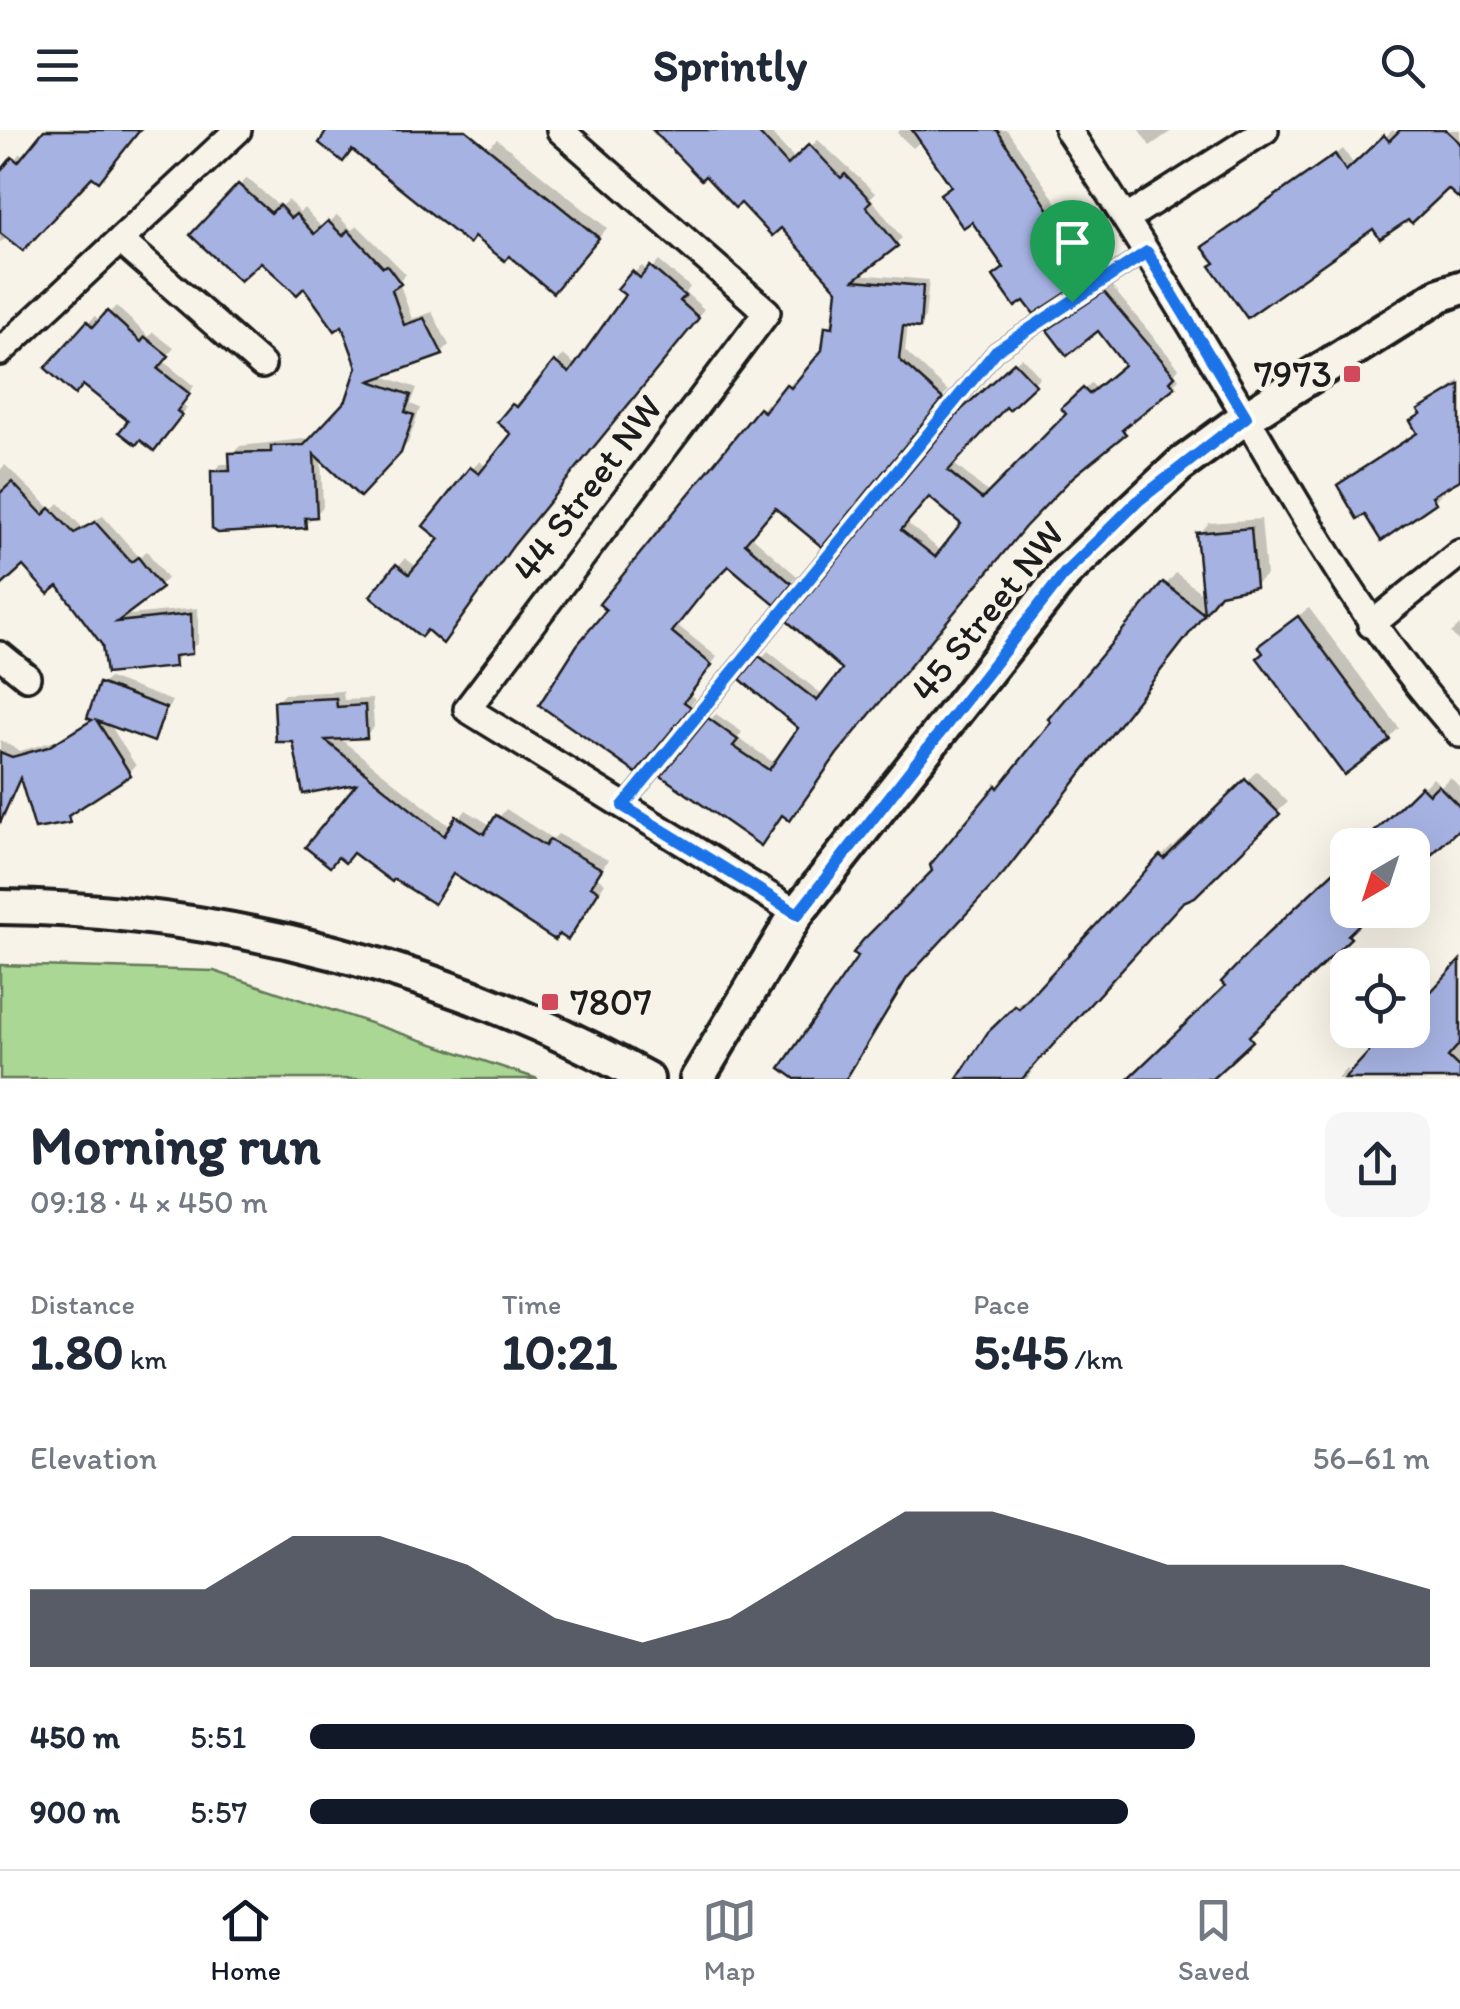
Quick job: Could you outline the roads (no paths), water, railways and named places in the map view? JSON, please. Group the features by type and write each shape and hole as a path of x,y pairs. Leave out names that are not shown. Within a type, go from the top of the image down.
{"street":[{"path":"0,352 238,130"},
{"name":"44 Street NW","path":"560,130 767,312 467,709 623,806"},
{"path":"1068,130 1127,218 1371,625 1460,734"},
{"path":"1127,218 1265,130"},
{"path":"122,241 262,365"},
{"name":"45 Street NW","path":"697,1079 798,914 1065,573 1139,500 1246,417 1453,285"},
{"path":"1371,625 1460,553"},
{"path":"0,655 28,678"},
{"path":"623,806 798,914"},
{"path":"0,907 155,919 320,949 508,1010 647,1079"}],"lane":[{"path":"623,806 996,351 1147,252"}],"place":[{"name":"7973","path":"1352,374"},
{"name":"7807","path":"550,1002"}]}
